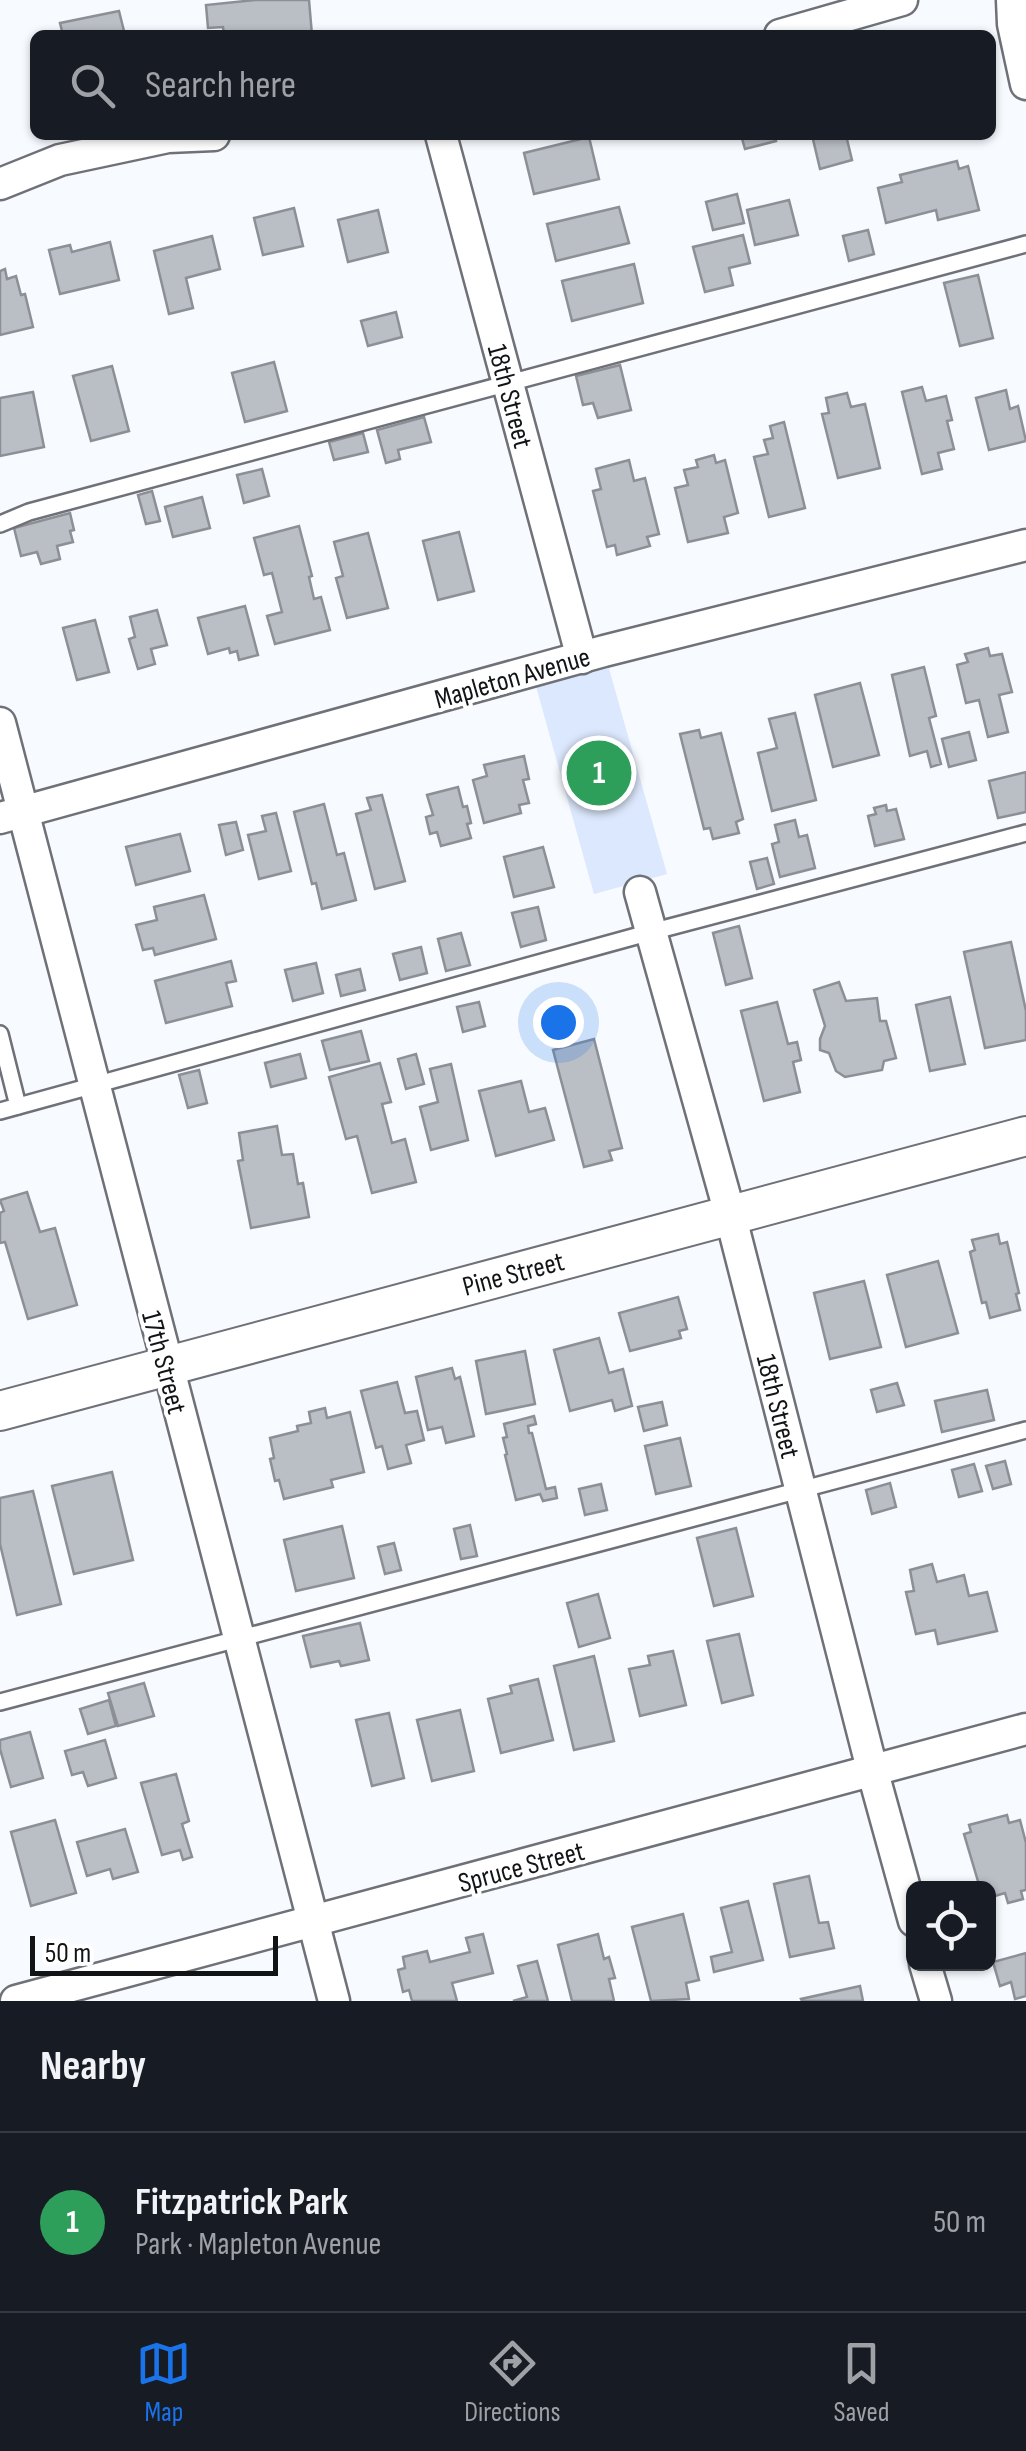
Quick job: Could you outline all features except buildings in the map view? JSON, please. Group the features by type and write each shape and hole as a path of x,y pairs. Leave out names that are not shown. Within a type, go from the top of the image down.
{"street":[{"path":"797,30 902,0"},
{"path":"1012,0 1026,84"},
{"path":"0,184 60,160 154,140"},
{"name":"18th Street","path":"442,140 582,658"},
{"name":"Mapleton Avenue","path":"11,815 582,658 1026,545"},
{"name":"17th Street","path":"0,723 11,815 93,1086 334,2001"},
{"name":"18th Street","path":"640,892 730,1214 906,1892"},
{"name":"Pine Street","path":"0,1411 1026,1136"},
{"name":"Spruce Street","path":"16,2001 1026,1729"},
{"path":"927,1971 936,2001"}],"lane":[{"path":"0,524 29,512 1026,244"},
{"path":"0,1111 1026,833"},
{"path":"0,1034 18,1106"},
{"path":"0,1702 1026,1430"}],"shaded area":[{"path":"604,651 667,874 594,894 532,672"}],"place":[{"name":"Fitzpatrick Park","path":"599,773"}]}
